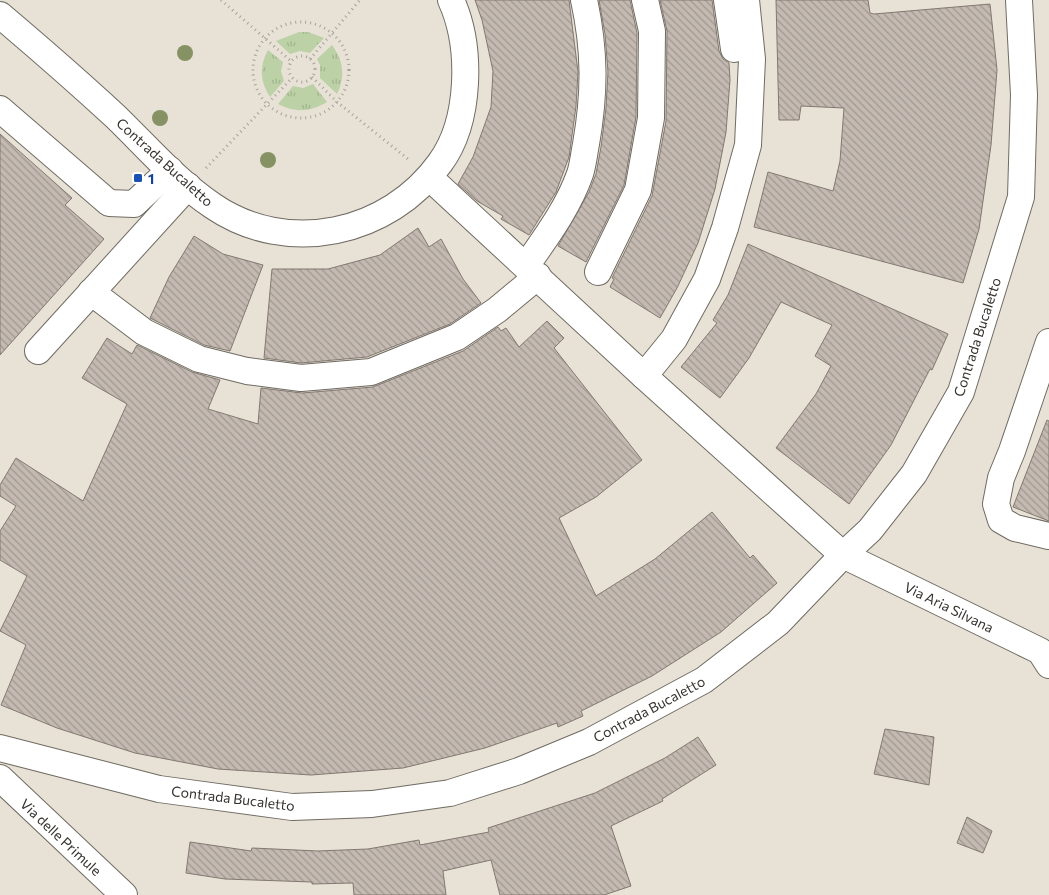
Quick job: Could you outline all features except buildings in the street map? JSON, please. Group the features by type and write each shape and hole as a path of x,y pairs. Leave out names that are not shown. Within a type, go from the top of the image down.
{"street":[{"name":"Contrada Bucaletto","path":"0,15 193,175 214,207 245,223 292,235 319,234 373,220 394,209 415,193 430,178 445,157 454,137 465,85 466,59 451,0"},
{"path":"91,292 144,332 198,359 247,371 301,378 371,372 457,337 497,310 532,271 580,173 590,120 594,79 590,28 584,0"},
{"path":"598,272 638,190 651,118 652,31 645,0"},
{"path":"637,368 662,330 692,272 712,223 731,143 735,59 727,0"},
{"path":"637,368 674,339 707,279 725,228 748,145 752,59 746,0"},
{"path":"1020,10 1037,0"},
{"name":"Contrada Bucaletto","path":"0,748 159,789 292,807 372,804 450,794 519,771 589,742 704,680 778,622 870,530 914,474 961,392 1021,197 1024,96 1020,10"},
{"path":"0,109 109,203 134,204 193,175"},
{"path":"38,351 193,175"},
{"name":"Via Aria Silvana","path":"430,178 843,555 1040,651 1049,665"},
{"path":"1049,342 1016,442 1001,478 996,504 1001,520 1015,528 1049,536"},
{"name":"Via delle Primule","path":"0,778 124,895"}],"path":[{"path":"221,0 291,61"},
{"path":"310,59 360,0"},
{"path":"297,22 310,22 332,33 340,41 348,61 347,82 337,102 318,114 297,118 286,115 267,104 260,94 253,72 258,48 265,38 274,30 297,22"},
{"path":"300,56 310,59 315,68 312,77 302,82 292,78 289,67 291,61 300,56"},
{"path":"312,77 337,102 409,160"},
{"path":"193,175 292,78"},
{"path":"404,166 414,153"}],"green space":[{"path":"299,32 308,32 324,38 310,53 300,51 290,54 276,41"},
{"path":"332,45 339,56 342,68 342,81 337,94 320,78 320,65 317,59"},
{"path":"268,50 283,62 281,71 284,81 270,97 264,86 262,74 263,62"},
{"path":"313,84 327,102 315,108 303,110 291,109 278,104 293,86 303,88"}],"place":[{"name":"1","path":"138,178"}]}
